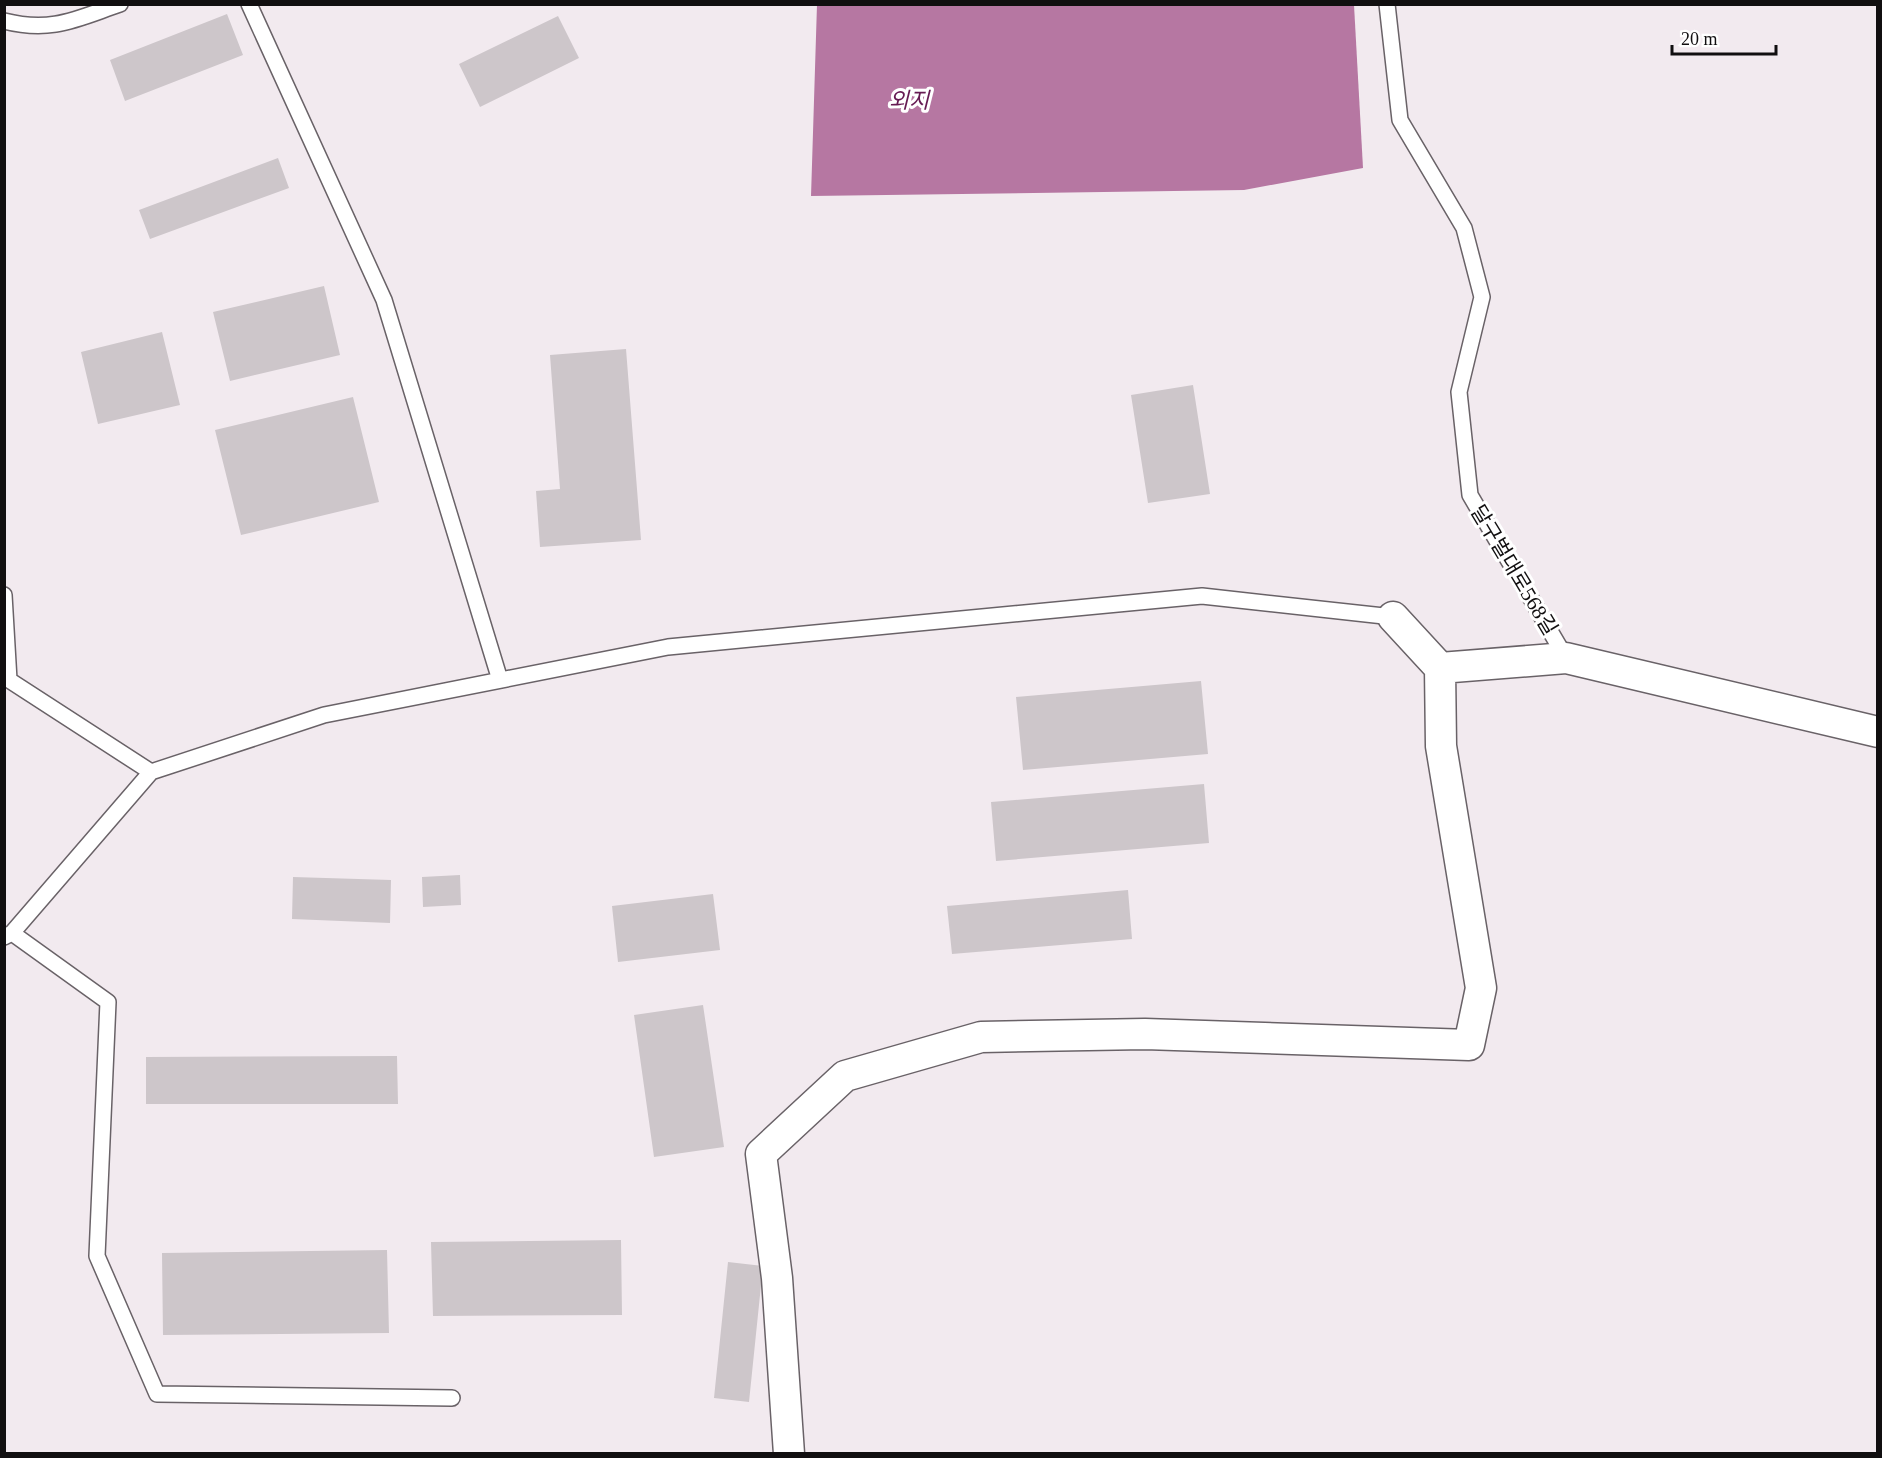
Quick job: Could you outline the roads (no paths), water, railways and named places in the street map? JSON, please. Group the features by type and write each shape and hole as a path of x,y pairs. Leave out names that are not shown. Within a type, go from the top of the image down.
{"street":[{"path":"789,1454 777,1278 760,1154 845,1076 981,1037 1145,1034 1469,1045 1481,988 1441,746 1440,668 1393,617"},
{"path":"1440,668 1566,658"},
{"name":"달구벌대로568길","path":"1566,658 1878,732"}],"lane":[{"path":"4,21 54,27 120,4"},
{"path":"249,4 384,300 500,680"},
{"name":"달구벌대로568길","path":"1387,4 1400,120 1464,228 1482,297 1459,392 1470,495 1566,658"},
{"path":"4,596 9,680 152,772"},
{"path":"452,1398 157,1394 96,1256 108,1002 8,935 152,772 324,715 668,646 1202,596 1393,617"}],"water":[{"name":"외지","path":"817,5 1354,5 1363,168 1244,190 811,196"}]}
